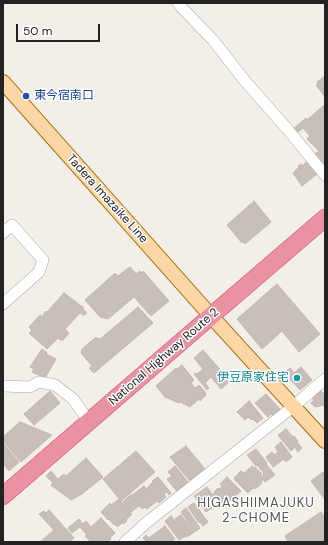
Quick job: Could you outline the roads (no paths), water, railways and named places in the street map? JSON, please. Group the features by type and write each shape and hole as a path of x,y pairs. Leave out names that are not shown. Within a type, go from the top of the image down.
{"highway":[{"name":"National Highway Route 2","path":"3,496 325,218"}],"main road":[{"name":"Tadera Imazaike Line","path":"3,82 211,316 325,441"}],"street":[{"path":"178,3 214,40 245,81 325,175"},
{"path":"3,233 12,225 43,260 39,272 3,304"},
{"path":"125,542 294,406 325,379"},
{"path":"3,386 30,387 39,382 55,385 73,399 89,422"}],"place":[{"name":"東今宿南口","path":"26,96"},
{"name":"伊豆原家住宅","path":"297,378"}],"district":[{"name":"HIGASHIIMAJUKU 2-CHOME","path":"256,512"}]}
